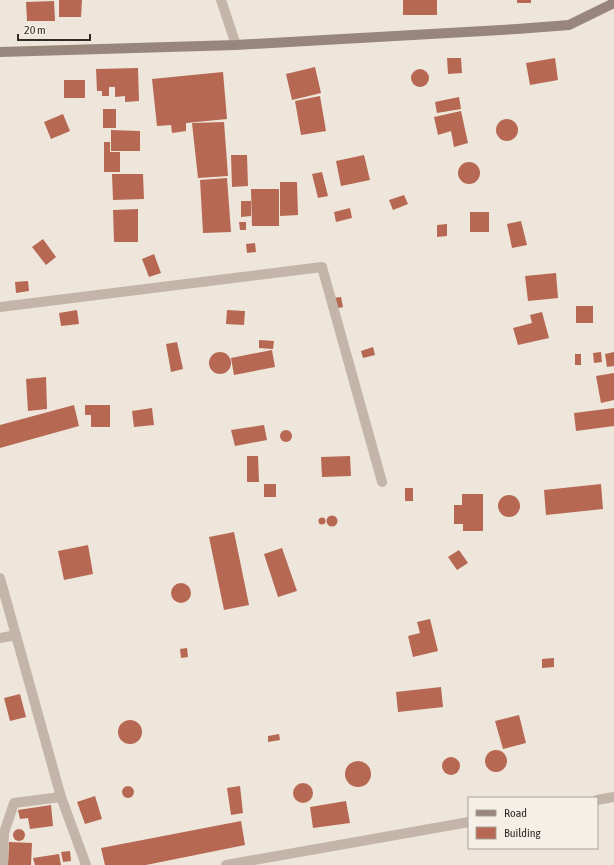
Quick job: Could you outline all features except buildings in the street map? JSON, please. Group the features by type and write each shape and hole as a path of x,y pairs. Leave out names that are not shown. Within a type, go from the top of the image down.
{"street":[{"path":"221,0 236,45"},
{"path":"0,52 236,45 509,30 569,24 614,3"},
{"path":"0,307 322,267 382,482"},
{"path":"0,578 61,797 86,865"},
{"path":"0,638 16,635"},
{"path":"3,865 4,833 14,803 61,797"},
{"path":"598,800 614,797"},
{"path":"226,865 468,822"}]}
